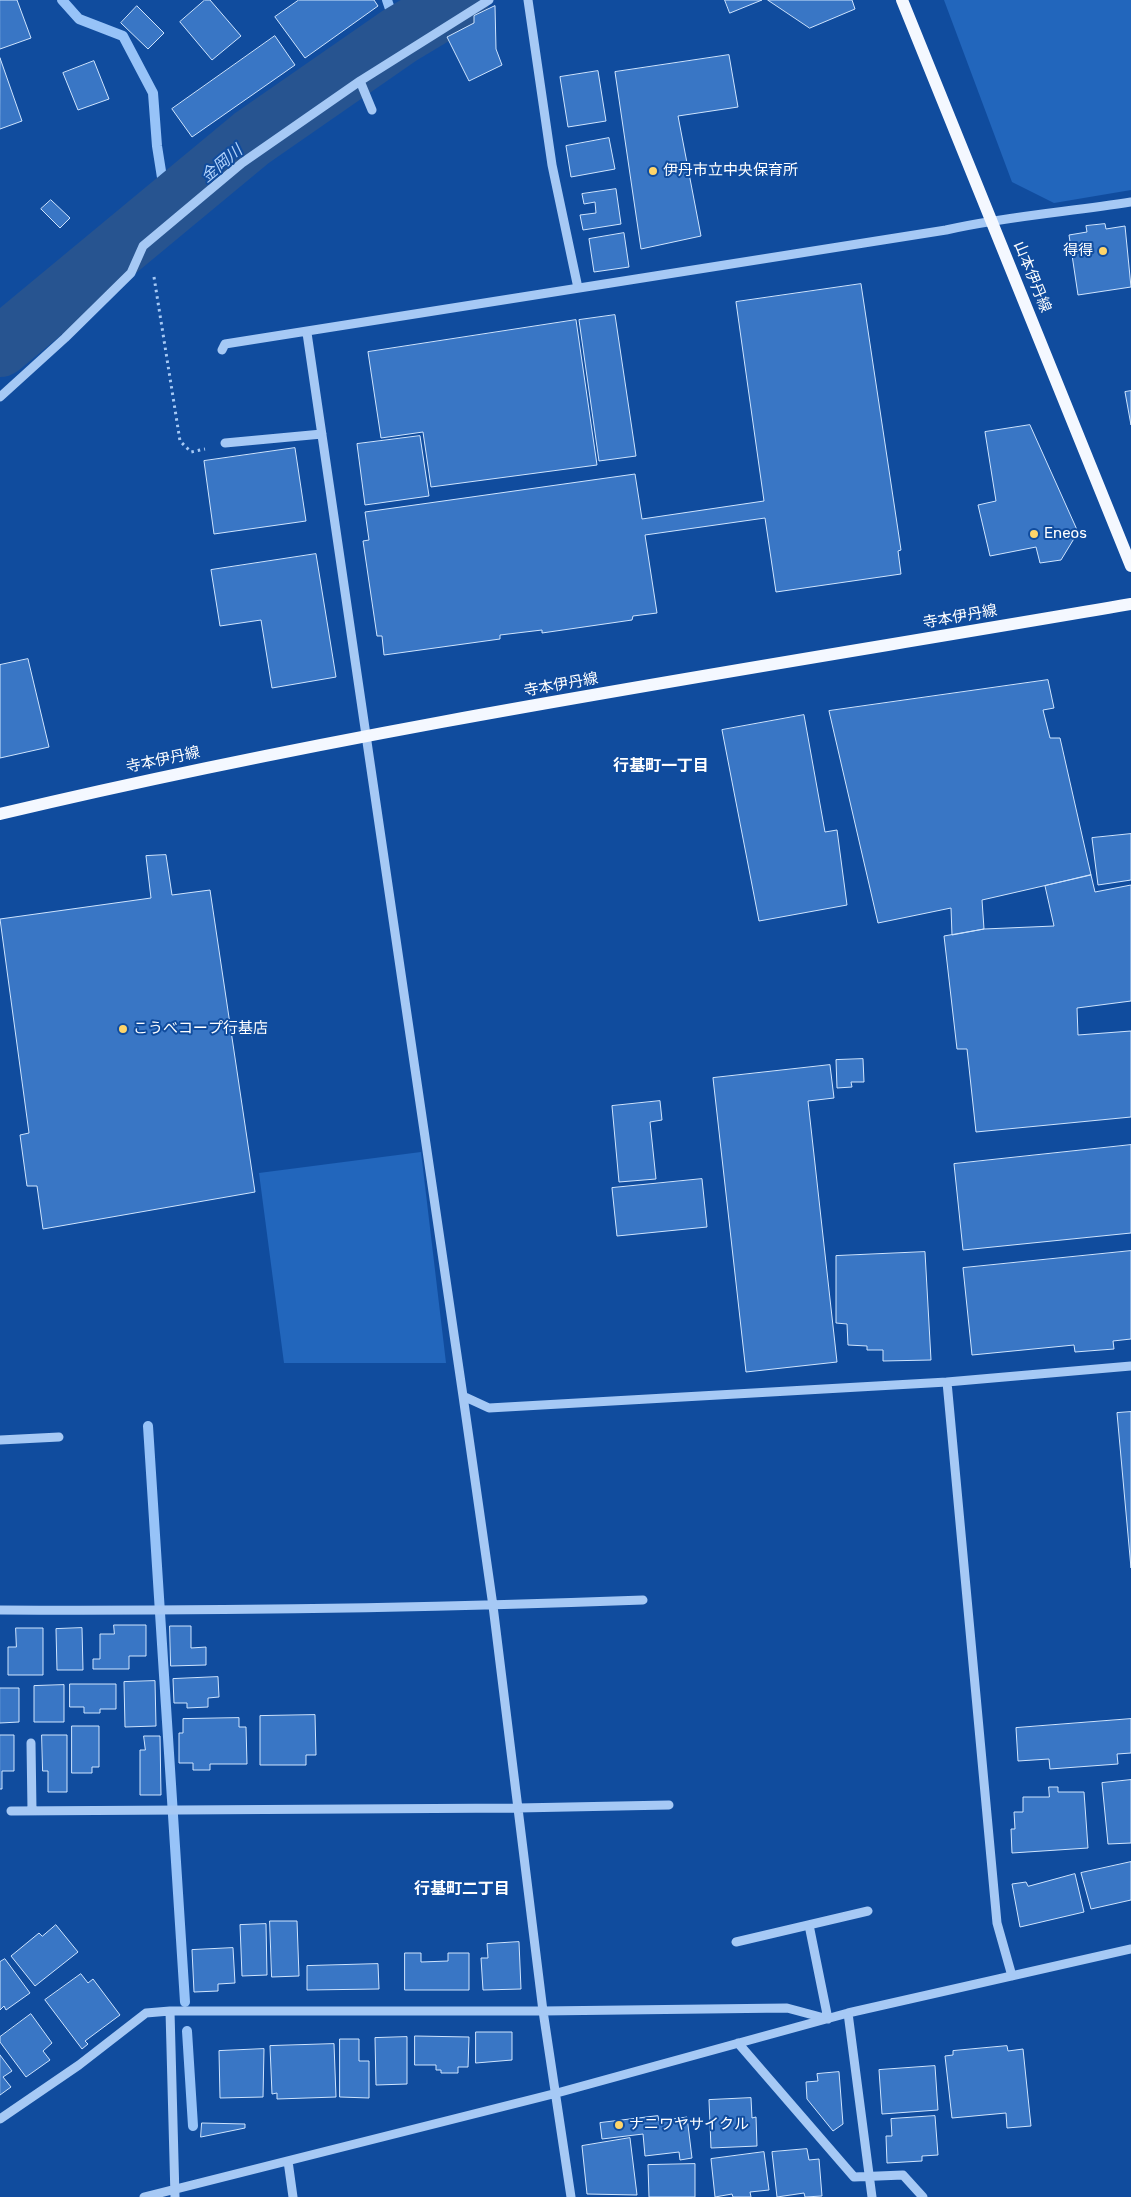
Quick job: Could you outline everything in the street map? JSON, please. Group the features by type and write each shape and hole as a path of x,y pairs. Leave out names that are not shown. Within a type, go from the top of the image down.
{"main road":[{"name":"山本伊丹線","path":"902,0 1131,566"},
{"name":"寺本伊丹線","path":"0,814 122,785 367,734 1131,604"}],"street":[{"path":"0,398 131,273 143,246 242,163 360,81 489,0"},
{"path":"528,0 552,165 578,288"},
{"path":"360,81 372,110"},
{"path":"222,350 225,344 307,333 946,230 992,220 1061,213 1131,202"},
{"path":"307,333 493,1606 544,2012 571,2197"},
{"path":"224,443 322,434"},
{"path":"463,1396 489,1408 947,1382 1131,1366"},
{"path":"947,1382 997,1923 1012,1976"},
{"path":"0,1440 59,1437"},
{"path":"0,1610 158,1611 493,1606 643,1600"},
{"path":"31,1743 32,1810"},
{"path":"11,1811 518,1808 670,1805"},
{"path":"736,1942 868,1911"},
{"path":"809,1925 828,2019"},
{"path":"144,2197 175,2193 288,2161 557,2093 848,2013 1131,1949"},
{"path":"0,2120 79,2065 146,2013 544,2012 787,2008 828,2019"},
{"path":"170,2012 175,2193"},
{"path":"848,2013 872,2197"},
{"path":"738,2043 854,2177 904,2175 923,2197"},
{"path":"288,2161 293,2197"}],"path":[{"path":"149,241 180,441 191,452 218,447 224,443"}],"shaded area":[{"path":"944,0 1131,0 1131,190 1054,203 1012,182"},
{"path":"421,1152 446,1363 284,1363 259,1173"}],"building":[{"path":"0,0 17,0 31,38 0,49"},
{"path":"205,0 210,0 241,36 212,60 180,22"},
{"path":"299,0 374,0 378,6 305,58 275,17"},
{"path":"725,0 762,0 730,13"},
{"path":"768,0 852,0 855,9 810,28"},
{"path":"137,6 164,33 148,49 121,23"},
{"path":"495,6 496,49 502,65 469,81 447,37 474,23 474,16"},
{"path":"275,36 295,65 192,137 172,109"},
{"path":"729,55 738,107 678,116 701,236 641,249 615,72"},
{"path":"0,58 22,121 0,129"},
{"path":"94,61 109,99 78,110 63,73"},
{"path":"598,71 606,121 568,127 560,77"},
{"path":"609,138 615,169 571,177 566,146"},
{"path":"616,189 621,224 583,230 580,215 596,213 595,202 584,204 582,194"},
{"path":"51,200 70,218 60,228 41,209"},
{"path":"1105,224 1106,229 1125,226 1131,287 1078,295 1069,235 1087,232 1086,226"},
{"path":"624,233 629,267 594,272 589,239"},
{"path":"861,284 901,550 898,551 901,574 776,592 765,518 645,535 657,613 633,616 632,620 542,633 542,630 500,635 500,639 384,655 382,636 377,636 363,541 369,540 365,512 635,474 642,519 764,501 736,302"},
{"path":"615,315 636,456 599,461 579,320"},
{"path":"576,320 597,465 431,487 423,432 381,438 368,352"},
{"path":"1131,391 1131,425 1125,392"},
{"path":"1030,425 1078,532 1061,560 1040,563 1036,547 990,556 978,505 996,501 985,432"},
{"path":"420,436 429,496 365,505 357,444"},
{"path":"295,448 306,521 214,534 204,461"},
{"path":"316,554 336,677 272,688 261,620 220,626 211,570"},
{"path":"28,659 49,747 0,758 0,665"},
{"path":"1048,680 1054,708 1043,710 1050,738 1060,738 1091,875 982,900 984,929 952,935 951,908 878,923 829,711"},
{"path":"804,715 825,832 837,830 847,905 759,921 722,730"},
{"path":"1131,834 1131,880 1098,885 1092,838"},
{"name":"こうべコープ行基店","path":"166,855 172,895 210,890 255,1192 43,1229 37,1186 27,1186 20,1135 29,1133 0,919 151,898 146,856"},
{"path":"1091,875 1095,892 1131,885 1131,1001 1077,1008 1078,1035 1131,1031 1131,1117 976,1132 967,1049 957,1049 944,936 984,929 1054,926 1045,886"},
{"path":"863,1059 864,1082 851,1082 852,1087 837,1088 836,1060"},
{"path":"830,1065 834,1098 808,1101 837,1362 746,1372 713,1078"},
{"path":"660,1101 662,1120 650,1122 656,1179 619,1182 612,1106"},
{"path":"1131,1145 1131,1233 963,1250 954,1164"},
{"path":"702,1179 707,1227 617,1236 612,1188"},
{"path":"1131,1251 1131,1339 1113,1341 1114,1349 1075,1352 1074,1345 972,1355 963,1268"},
{"path":"925,1252 931,1360 883,1361 883,1350 867,1350 867,1346 848,1345 847,1324 836,1323 836,1256"},
{"path":"1131,1412 1131,1568 1117,1413"},
{"path":"114,1625 146,1625 146,1656 129,1656 129,1669 93,1669 93,1659 100,1659 100,1634 114,1634"},
{"path":"170,1626 191,1626 191,1648 206,1647 206,1665 171,1666"},
{"path":"16,1628 43,1628 43,1675 8,1675 8,1647 16,1647"},
{"path":"82,1628 83,1670 57,1670 56,1629"},
{"path":"218,1677 219,1697 208,1698 208,1707 187,1708 187,1703 174,1703 173,1679"},
{"path":"155,1681 156,1726 125,1727 124,1682"},
{"path":"70,1684 116,1684 116,1709 100,1709 100,1713 84,1713 84,1707 70,1707"},
{"path":"64,1685 64,1722 34,1722 34,1686"},
{"path":"0,1688 19,1688 19,1722 0,1723"},
{"path":"315,1715 316,1755 306,1755 306,1765 260,1765 260,1716"},
{"path":"239,1718 239,1727 246,1727 247,1764 210,1764 210,1770 193,1770 193,1763 179,1763 179,1733 183,1733 183,1719"},
{"path":"1131,1719 1131,1753 1117,1754 1118,1764 1050,1769 1049,1759 1018,1761 1016,1728"},
{"path":"72,1726 99,1726 99,1767 92,1767 92,1773 72,1773"},
{"path":"0,1735 14,1735 14,1771 2,1771 2,1789 0,1789"},
{"path":"42,1735 67,1735 67,1792 48,1792 48,1771 43,1771"},
{"path":"144,1736 160,1736 161,1795 140,1795 140,1750 145,1750"},
{"path":"1131,1780 1131,1843 1108,1844 1102,1783"},
{"path":"1049,1787 1058,1787 1058,1792 1084,1792 1088,1848 1012,1853 1011,1829 1015,1829 1014,1812 1023,1812 1023,1797 1049,1797"},
{"path":"1131,1862 1131,1900 1091,1909 1081,1873"},
{"path":"1075,1874 1084,1912 1020,1927 1012,1884 1026,1882 1028,1886"},
{"path":"270,1921 297,1921 299,1976 272,1977"},
{"path":"266,1924 267,1975 242,1976 240,1925"},
{"path":"56,1925 78,1952 35,1986 11,1956 39,1933 42,1936"},
{"path":"519,1942 521,1989 483,1990 481,1958 488,1958 487,1944"},
{"path":"233,1948 235,1983 218,1984 218,1991 194,1992 192,1950"},
{"path":"405,1953 421,1953 421,1962 448,1961 448,1953 469,1953 469,1990 405,1990"},
{"path":"5,1959 30,1993 6,2010 4,2006 0,2010 0,1962"},
{"path":"378,1964 379,1989 307,1990 307,1966"},
{"path":"81,1974 88,1983 93,1979 120,2015 85,2041 88,2044 82,2049 45,2000"},
{"path":"31,2014 52,2043 43,2051 50,2060 26,2077 0,2042 0,2037"},
{"path":"476,2032 512,2032 512,2060 476,2063"},
{"path":"415,2036 469,2037 468,2067 458,2067 458,2073 441,2073 441,2070 436,2070 436,2065 415,2065"},
{"path":"407,2037 407,2084 376,2085 375,2038"},
{"path":"340,2039 359,2039 359,2061 369,2061 369,2098 340,2097"},
{"path":"334,2044 336,2097 277,2099 277,2093 272,2094 270,2046"},
{"path":"1007,2046 1008,2051 1023,2049 1031,2126 1007,2128 1006,2113 952,2118 945,2056 953,2055 953,2051"},
{"path":"264,2049 263,2097 220,2098 219,2051"},
{"path":"0,2055 12,2071 3,2077 11,2087 0,2095"},
{"path":"935,2066 938,2110 882,2114 879,2070"},
{"path":"839,2072 843,2124 833,2131 807,2099 806,2082 818,2081 817,2074"},
{"path":"751,2098 752,2118 756,2117 757,2146 711,2148 709,2100"},
{"path":"658,2116 659,2121 687,2117 692,2158 680,2160 679,2152 645,2156 643,2134 602,2139 600,2123"},
{"path":"935,2116 938,2155 922,2156 922,2161 887,2163 886,2136 892,2136 891,2119"},
{"path":"202,2123 245,2124 245,2128 201,2137"},
{"path":"630,2138 637,2195 587,2194 582,2146"},
{"path":"807,2149 809,2160 819,2159 822,2196 805,2197 804,2193 777,2197 772,2152"},
{"path":"764,2152 769,2190 750,2192 751,2197 733,2197 732,2194 715,2197 711,2159"},
{"path":"695,2164 695,2197 649,2197 648,2165"}],"waterway":[{"path":"62,0 79,19 123,36 153,93 157,146 167,209"},
{"path":"387,0 399,36"},
{"name":"金岡川","path":"0,347 252,138 399,36 459,0"},
{"path":"148,1426 185,2002"},
{"path":"187,2031 193,2126"}],"place":[{"name":"伊丹市立中央保育所","path":"653,171"},
{"name":"得得","path":"1103,251"},
{"name":"Eneos","path":"1034,534"},
{"name":"こうべコープ行基店","path":"123,1029"},
{"name":"ナニワヤサイクル","path":"619,2125"}],"district":[{"name":"行基町一丁目","path":"661,766"},
{"name":"行基町二丁目","path":"462,1889"}]}
